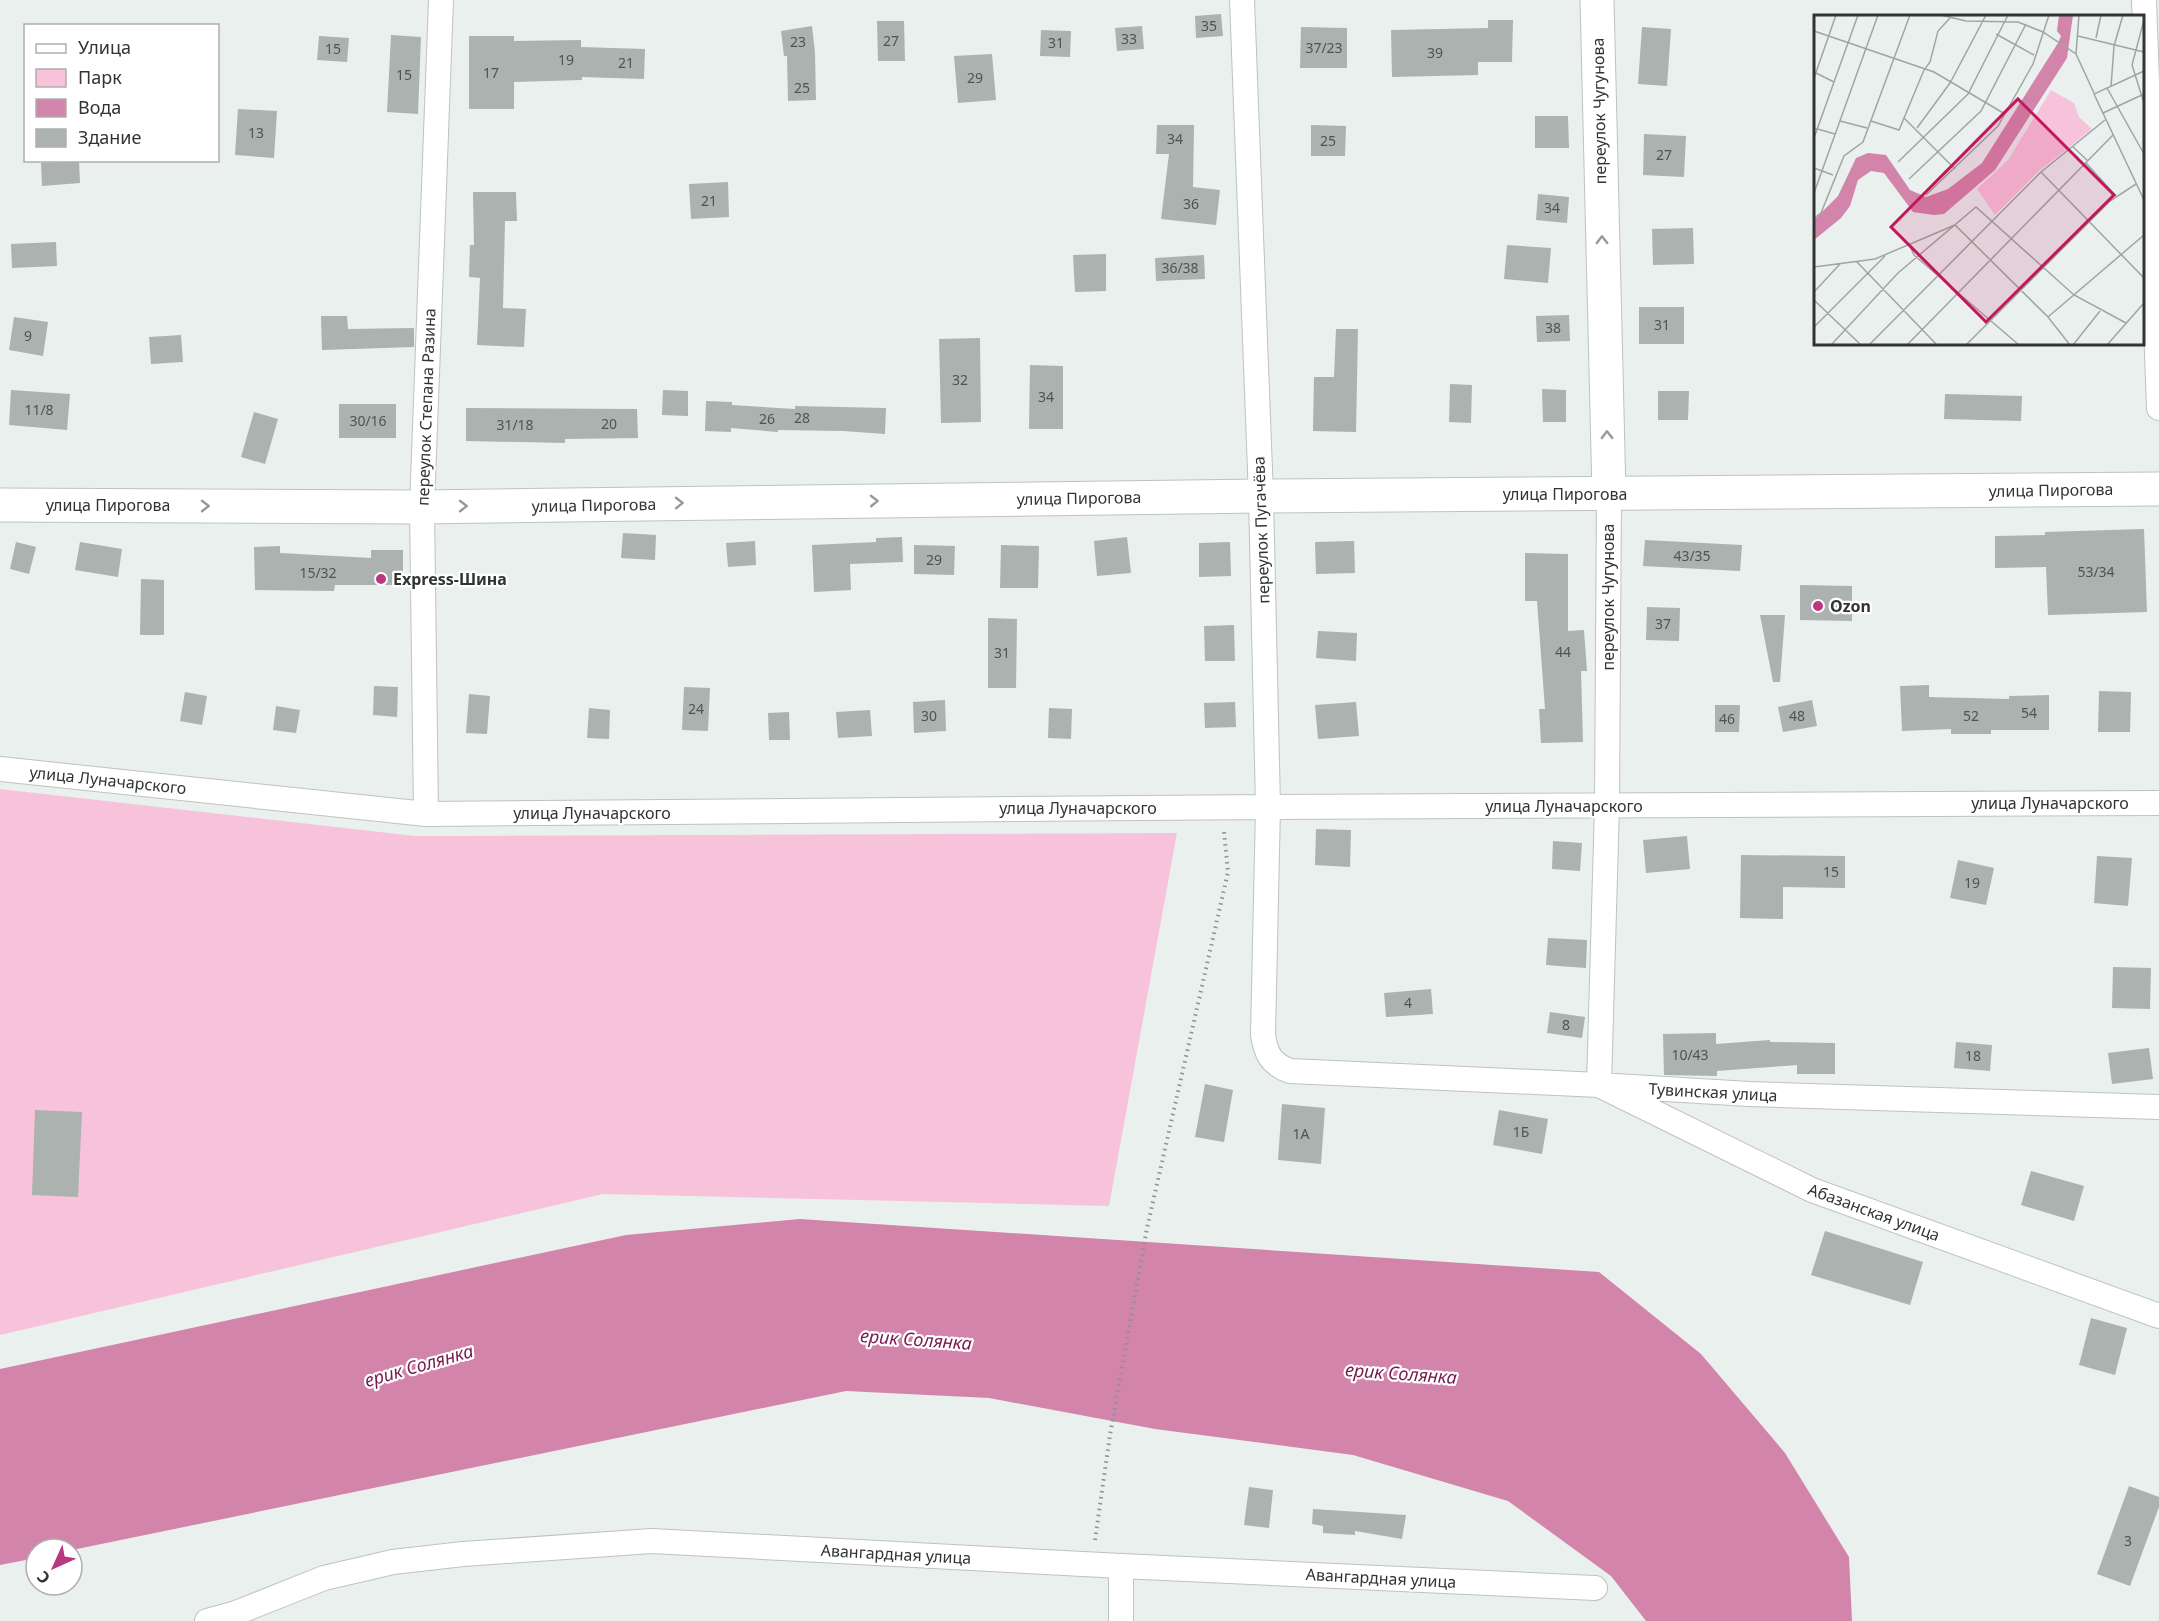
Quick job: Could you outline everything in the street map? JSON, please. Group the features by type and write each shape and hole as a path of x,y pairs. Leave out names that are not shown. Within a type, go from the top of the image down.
{"main road":[{"name":"переулок Чугунова","path":"1597,0 1608,494"},
{"name":"улица Пирогова","path":"0,505 422,507 1261,496 2159,489"}],"street":[{"name":"переулок Степана Разина","path":"426,814 422,507 441,0"},
{"name":"переулок Пугачёва","path":"1242,0 1261,496 1268,807 1263,1035 1270,1060"},
{"path":"2144,0 2159,408"},
{"name":"переулок Чугунова","path":"1599,1085 1607,806 1608,494"},
{"name":"улица Луначарского","path":"0,769 426,814 2159,802"},
{"name":"Тувинская улица","path":"1270,1060 1290,1071 1749,1094 2159,1107"},
{"name":"Абазанская улица","path":"1599,1085 1812,1190 2157,1309"},
{"name":"Авангардная улица","path":"207,1621 237,1617 324,1578 393,1562 463,1554 652,1541 1595,1588"},
{"path":"1120,1621 1121,1566"}],"path":[{"path":"1092,1564 1110,1435 1148,1228 1228,872 1222,807"}],"green space":[{"path":"0,789 415,836 1177,833 1109,1206 603,1194 0,1335"}],"water":[{"name":"ерик Солянка","path":"800,1219 1599,1272 1701,1354 1785,1453 1849,1557 1852,1621 1646,1621 1611,1576 1508,1501 1353,1455 1155,1429 989,1398 846,1391 84,1548 84,1537 24,1537 24,1560 0,1565 0,1369 626,1235"}],"building":[{"path":"1221,14 1223,36 1196,38 1195,16"},
{"path":"1488,20 1513,20 1512,62 1478,62 1478,75 1392,77 1391,30 1488,28"},
{"path":"877,21 904,21 905,61 878,61"},
{"path":"812,26 816,100 788,101 787,56 784,56 781,31"},
{"path":"1142,26 1144,49 1117,51 1115,28"},
{"path":"1301,27 1347,28 1347,68 1300,68"},
{"path":"1642,27 1671,29 1667,86 1638,84"},
{"path":"1041,30 1071,31 1070,57 1040,56"},
{"path":"391,35 421,37 418,114 387,112"},
{"path":"319,36 349,38 347,62 317,60"},
{"path":"469,36 514,36 514,41 581,40 581,47 645,49 644,79 582,77 582,80 514,82 514,109 469,109"},
{"path":"992,54 996,100 958,103 954,56"},
{"path":"238,109 277,111 274,158 235,155"},
{"path":"1535,116 1568,116 1569,148 1535,148"},
{"path":"1157,125 1194,125 1193,187 1220,190 1216,225 1161,219 1169,154 1156,154"},
{"path":"1311,125 1346,126 1345,156 1311,156"},
{"path":"1644,134 1686,136 1684,177 1643,175"},
{"path":"79,162 80,183 42,186 41,163"},
{"path":"728,182 729,217 691,219 689,184"},
{"path":"473,192 516,192 517,221 505,221 503,308 526,309 524,347 477,345 480,278 469,277 470,245 474,245"},
{"path":"1538,194 1569,197 1567,223 1536,220"},
{"path":"1693,228 1694,264 1653,265 1652,229"},
{"path":"56,242 57,266 12,268 11,244"},
{"path":"1507,245 1551,248 1548,283 1504,279"},
{"path":"1106,254 1106,291 1075,292 1073,255"},
{"path":"1204,255 1205,279 1156,281 1155,258"},
{"path":"1639,307 1684,307 1684,344 1639,344"},
{"path":"1569,315 1570,341 1537,342 1536,316"},
{"path":"321,316 347,316 348,329 414,328 414,347 322,350"},
{"path":"14,317 48,322 43,356 9,350"},
{"path":"1336,329 1358,329 1356,432 1313,431 1314,377 1334,377"},
{"path":"181,335 183,362 151,364 149,337"},
{"path":"980,338 981,422 941,423 939,339"},
{"path":"1030,365 1063,366 1063,429 1029,429"},
{"path":"1450,384 1472,385 1471,423 1449,422"},
{"path":"1542,389 1566,390 1566,422 1543,422"},
{"path":"11,390 70,394 67,430 9,425"},
{"path":"663,390 688,391 688,416 662,415"},
{"path":"1658,391 1689,391 1688,420 1658,420"},
{"path":"1945,394 2022,396 2021,421 1944,419"},
{"path":"706,401 795,409 795,406 886,408 885,434 843,431 778,430 778,432 731,428 731,432 705,431"},
{"path":"339,404 396,404 396,438 339,438"},
{"path":"466,408 637,409 638,438 565,439 565,443 466,441"},
{"path":"254,412 278,419 265,464 241,457"},
{"path":"2144,529 2147,612 2048,615 2046,567 1995,568 1995,536"},
{"path":"623,533 656,535 655,560 621,558"},
{"path":"902,537 903,562 850,564 851,590 814,592 812,545 876,542 876,538"},
{"path":"1127,537 1131,573 1097,576 1094,541"},
{"path":"1645,540 1742,545 1740,571 1643,566"},
{"path":"755,541 756,565 728,567 726,543"},
{"path":"1354,541 1355,573 1316,574 1315,542"},
{"path":"16,542 36,547 29,574 10,569"},
{"path":"80,542 122,549 118,577 75,570"},
{"path":"1230,542 1231,576 1199,577 1199,543"},
{"path":"914,545 955,546 954,575 914,574"},
{"path":"1001,545 1039,546 1038,588 1000,588"},
{"path":"280,546 280,553 371,558 371,550 403,550 403,585 335,585 334,591 255,590 254,547"},
{"path":"1525,553 1568,554 1568,631 1584,630 1587,671 1581,671 1583,742 1541,743 1539,709 1545,709 1537,601 1525,601"},
{"path":"141,579 164,580 164,635 140,635"},
{"path":"1800,585 1852,586 1852,621 1800,620"},
{"path":"1647,607 1680,608 1679,641 1646,640"},
{"path":"1760,615 1785,615 1780,682 1773,682"},
{"path":"988,618 1017,619 1016,688 988,688"},
{"path":"1234,625 1235,661 1205,661 1204,626"},
{"path":"1318,631 1357,633 1356,661 1316,658"},
{"path":"1929,685 1929,697 2009,699 2009,696 2049,695 2049,730 1991,730 1991,734 1951,734 1951,729 1902,731 1900,686"},
{"path":"374,686 398,687 397,717 373,715"},
{"path":"684,687 710,688 708,731 682,730"},
{"path":"2099,691 2131,692 2130,732 2098,732"},
{"path":"185,692 207,696 202,725 180,721"},
{"path":"469,694 490,696 487,734 466,733"},
{"path":"945,700 946,731 914,733 913,702"},
{"path":"1812,700 1817,726 1783,732 1778,707"},
{"path":"1235,702 1236,727 1205,728 1204,703"},
{"path":"1356,702 1359,736 1318,739 1315,705"},
{"path":"1715,705 1740,705 1739,732 1715,732"},
{"path":"276,706 300,710 296,733 273,730"},
{"path":"589,708 610,710 609,739 587,738"},
{"path":"1049,708 1072,709 1071,739 1048,738"},
{"path":"870,710 872,736 838,738 836,712"},
{"path":"789,712 790,740 769,740 768,713"},
{"path":"1316,829 1351,830 1350,867 1315,865"},
{"path":"1687,836 1690,869 1646,873 1643,840"},
{"path":"1553,841 1582,843 1580,871 1552,869"},
{"path":"1741,855 1845,856 1845,888 1783,887 1783,919 1740,918"},
{"path":"2097,856 2132,858 2128,906 2094,903"},
{"path":"1958,860 1994,868 1986,905 1950,898"},
{"path":"1548,938 1587,940 1586,968 1546,965"},
{"path":"2113,967 2151,968 2150,1009 2112,1008"},
{"path":"1431,989 1433,1014 1386,1017 1384,993"},
{"path":"1550,1012 1585,1017 1582,1038 1547,1033"},
{"path":"1716,1033 1716,1044 1770,1040 1770,1042 1835,1043 1835,1074 1797,1074 1797,1065 1717,1071 1717,1076 1664,1075 1663,1034"},
{"path":"1956,1042 1992,1045 1990,1071 1954,1068"},
{"path":"2149,1048 2153,1079 2112,1084 2108,1053"},
{"path":"1205,1084 1233,1090 1224,1142 1195,1137"},
{"path":"1282,1104 1325,1108 1321,1164 1278,1160"},
{"path":"35,1110 82,1112 78,1197 32,1195"},
{"path":"1499,1110 1548,1119 1542,1154 1493,1145"},
{"path":"2031,1171 2084,1186 2074,1221 2021,1205"},
{"path":"1825,1231 1923,1262 1910,1305 1811,1275"},
{"path":"2091,1318 2127,1328 2115,1375 2079,1365"},
{"path":"2129,1486 2159,1497 2159,1507 2130,1586 2097,1574"},
{"path":"1249,1487 1273,1490 1269,1528 1244,1525"},
{"path":"1313,1509 1406,1515 1402,1539 1355,1531 1355,1535 1323,1533 1323,1526 1312,1524"}],"place":[{"name":"Express-Шина","path":"381,579"},
{"name":"Ozon","path":"1818,606"}]}
